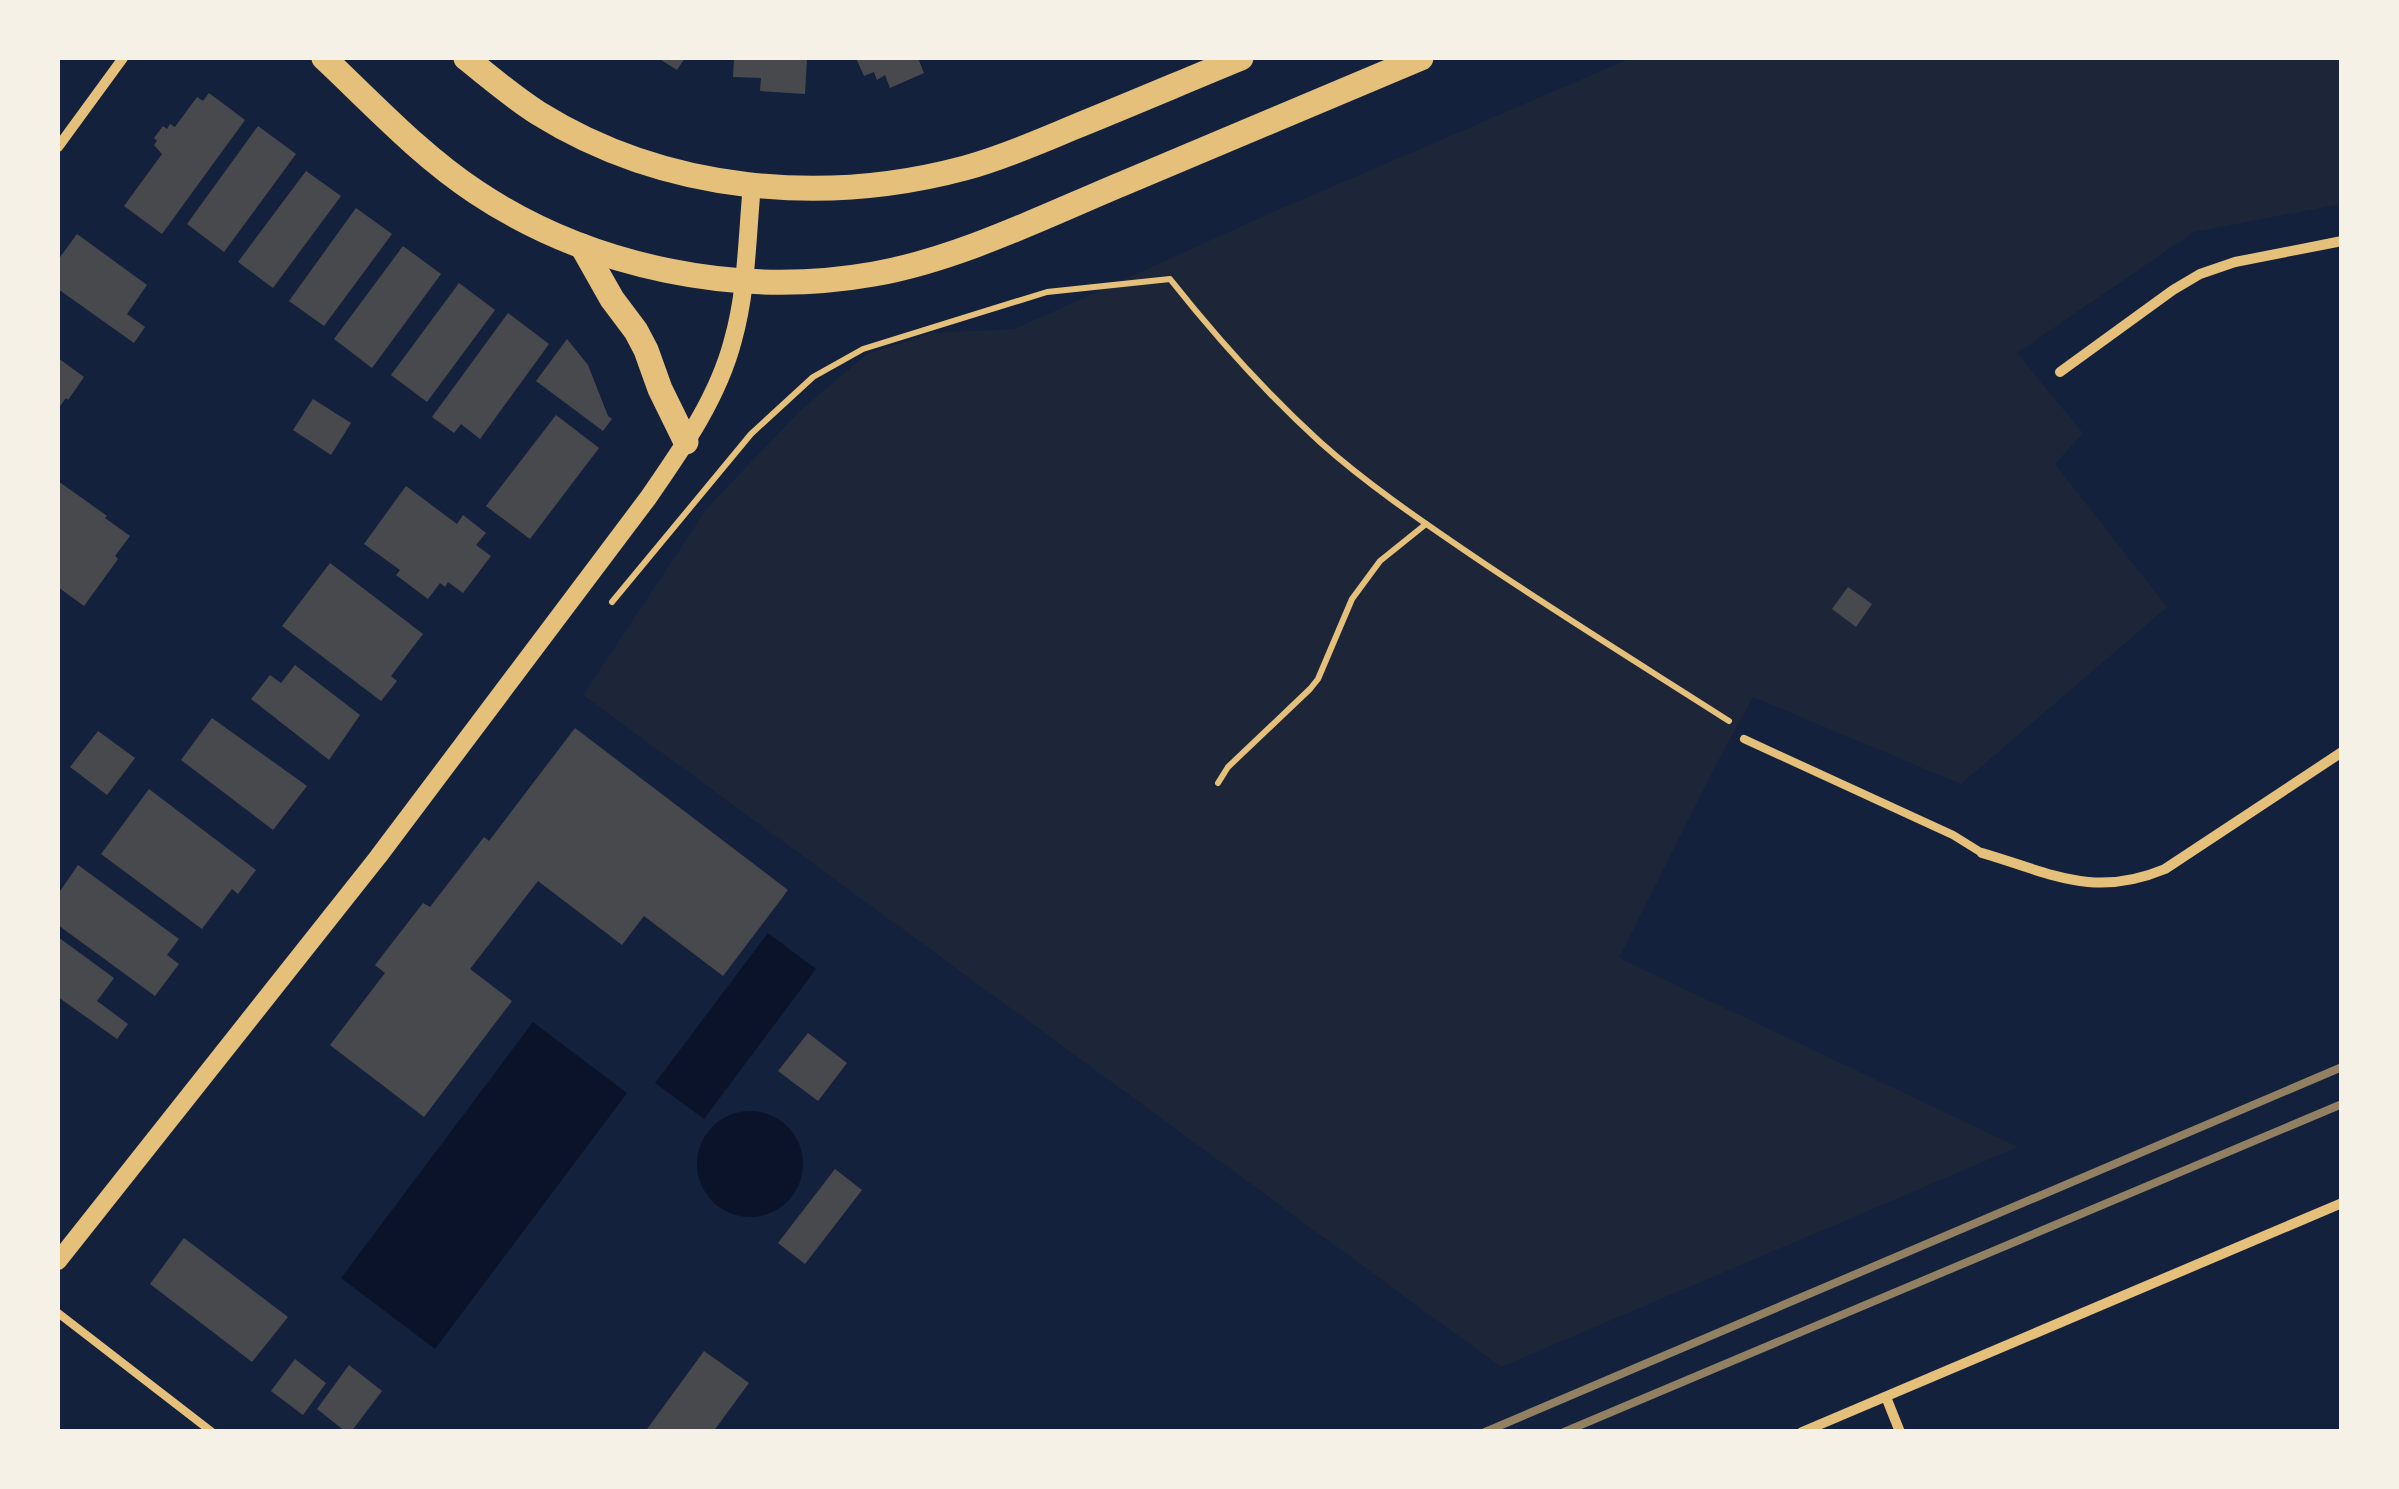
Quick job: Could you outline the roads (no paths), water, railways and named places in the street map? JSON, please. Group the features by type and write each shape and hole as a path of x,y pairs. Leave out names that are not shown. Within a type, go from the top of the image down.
{"main road":[{"path":"324,58 420,150 512,214 582,246 666,270 743,281 806,281 877,274 960,250 1421,58"},
{"path":"466,58 538,112 606,148 691,174 752,186 792,188 880,186 968,167 1040,142 1241,58"},
{"path":"582,246 646,350 686,442"}],"street":[{"path":"58,147 123,58"},
{"path":"58,1261 378,857 686,442 714,390 734,340 752,186"},
{"path":"2060,372 2200,274 2235,262 2342,241"},
{"path":"1982,853 2082,883 2147,876 2165,869 2340,757"},
{"path":"1802,1432 2342,1203"},
{"path":"1886,1398 1900,1432"}],"lane":[{"path":"1744,739 1953,835 1982,853"},
{"path":"58,1313 205,1429"}],"railway":[{"path":"1485,1432 2342,1067"},
{"path":"1564,1432 2342,1104"}]}
